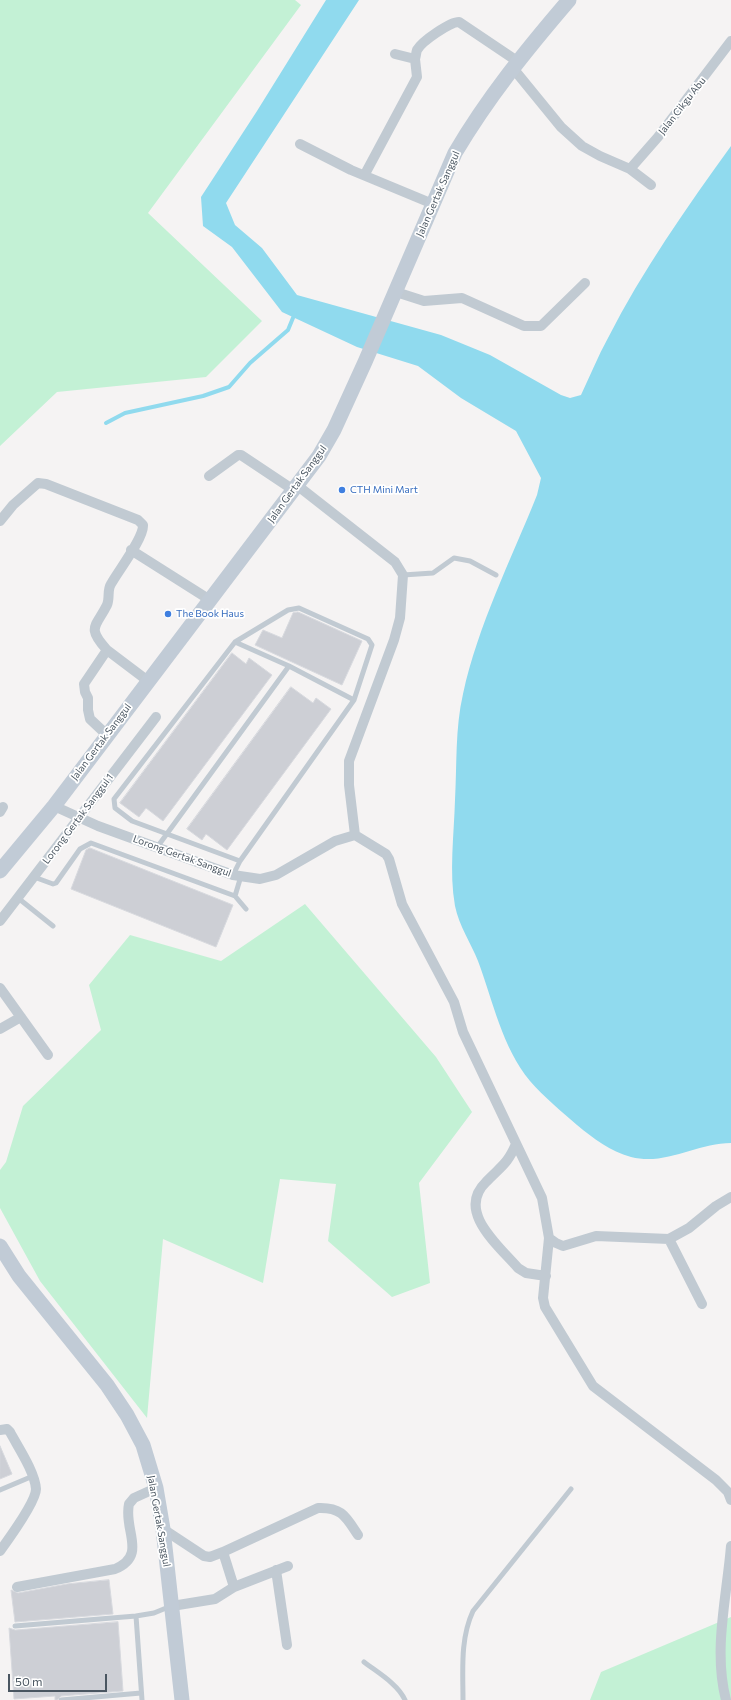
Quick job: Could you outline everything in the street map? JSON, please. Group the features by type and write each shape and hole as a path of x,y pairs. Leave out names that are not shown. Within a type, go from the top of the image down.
{"main road":[{"name":"Jalan Gertak Sanggul","path":"0,871 54,806 319,456 334,430 386,316 455,153 472,124 515,64 569,0"},
{"name":"Jalan Gertak Sanggul","path":"0,1246 19,1276 107,1385 127,1415 143,1445 156,1488 163,1529 182,1700"}],"street":[{"path":"365,174 417,77 415,60 417,51 424,43 454,22 459,22 515,64 561,126 582,146 600,156 630,169 651,185"},
{"name":"Jalan Cikgu Abu","path":"630,169 658,137 731,41"},
{"path":"395,54 415,60"},
{"path":"300,144 351,170 365,174 433,204"},
{"path":"396,292 424,301 462,298 524,326 534,327 541,326 586,282"},
{"path":"209,476 238,455 241,455 296,488 395,562 403,575 400,618 394,640 349,761 349,785 355,835 386,854 389,859 402,904 454,1002 463,1032 542,1198 549,1238 543,1298 545,1307 593,1386 716,1480 728,1492 731,1500"},
{"path":"0,521 13,505 38,483 46,484 138,520 143,525 143,528 122,569 110,587 108,601 95,624 96,635 107,650 148,681"},
{"path":"131,550 210,600"},
{"path":"107,650 84,684 85,692 88,698 90,719 107,735"},
{"name":"Lorong Gertak Sanggul 1","path":"0,921 78,817 156,717"},
{"name":"Lorong Gertak Sanggul","path":"54,806 98,826 158,846 237,876 260,879 276,875 328,845 355,835"},
{"path":"0,988 48,1055"},
{"path":"0,1029 21,1017"},
{"path":"516,1144 505,1165 480,1188 475,1196 475,1209 478,1220 518,1268 526,1273 546,1276"},
{"path":"549,1238 564,1246 596,1236 669,1238 689,1228 716,1206 731,1197"},
{"path":"669,1238 702,1304"},
{"path":"0,1551 34,1496 36,1489 33,1476 10,1432 4,1429"},
{"path":"17,1587 115,1570 126,1564 131,1556 132,1548 129,1504 134,1498 156,1488"},
{"path":"163,1529 204,1556 210,1557 318,1508 333,1508 338,1510 346,1517 358,1535"},
{"path":"726,1700 721,1675 721,1637 731,1546"},
{"path":"223,1552 234,1587"},
{"path":"172,1606 215,1599 234,1587 288,1566"},
{"path":"276,1570 287,1645"}],"lane":[{"path":"403,575 433,573 454,558 470,561 496,575"},
{"path":"235,896 240,861 354,700 372,645 368,639 299,608 288,610 235,642 114,799 115,808 132,821 240,861"},
{"path":"235,642 289,666 354,700"},
{"path":"158,846 289,666"},
{"path":"34,877 53,884 56,883 80,849 91,843 235,896 246,909"},
{"path":"18,898 53,926"},
{"path":"0,1490 33,1476"},
{"path":"463,1700 464,1639 467,1624 473,1611 571,1489"},
{"path":"15,1626 136,1616 154,1613 172,1606"},
{"path":"136,1616 142,1700"},
{"path":"364,1662 392,1684 405,1700"},
{"path":"61,1700 141,1693"}],"green space":[{"path":"0,0 295,0 301,5 148,213 262,321 206,377 57,392 0,446"},
{"path":"305,904 436,1057 472,1112 419,1183 430,1283 392,1297 328,1241 336,1184 280,1179 263,1283 163,1239 147,1418 40,1281 0,1208 0,1170 6,1162 23,1106 101,1030 89,985 130,935 221,961"},
{"path":"731,1617 731,1700 590,1700 601,1672"}],"water":[{"path":"326,0 359,0 226,203 235,225 262,248 297,295 441,335 490,355 561,395 570,398 581,395 604,345 635,288 682,216 731,146 731,1143 706,1146 669,1157 644,1159 631,1157 609,1148 577,1125 530,1081 512,1054 499,1023 478,961 457,913 453,893 452,853 460,707 469,668 477,643 537,495 541,478 516,431 461,398 418,366 357,347 282,312 232,247 203,226 201,197 257,111"}],"building":[{"path":"298,612 362,641 342,685 255,645 263,630 282,638 293,613"},
{"path":"232,653 246,664 249,658 272,675 163,821 146,808 139,817 120,803"},
{"path":"291,687 313,703 316,698 331,709 227,850 206,834 202,840 187,829"},
{"path":"90,848 233,905 216,947 71,889 86,850"},
{"path":"0,1446 12,1474 0,1479"},
{"path":"109,1580 113,1614 15,1622 11,1590 18,1593 67,1584"},
{"path":"118,1622 123,1691 61,1696 57,1700 55,1700 55,1696 14,1699 9,1628 15,1630"}],"waterway":[{"path":"106,423 125,413 203,396 229,387 250,363 288,330 295,313"}],"place":[{"name":"CTH Mini Mart","path":"342,490"},
{"name":"The Book Haus","path":"168,614"}]}
